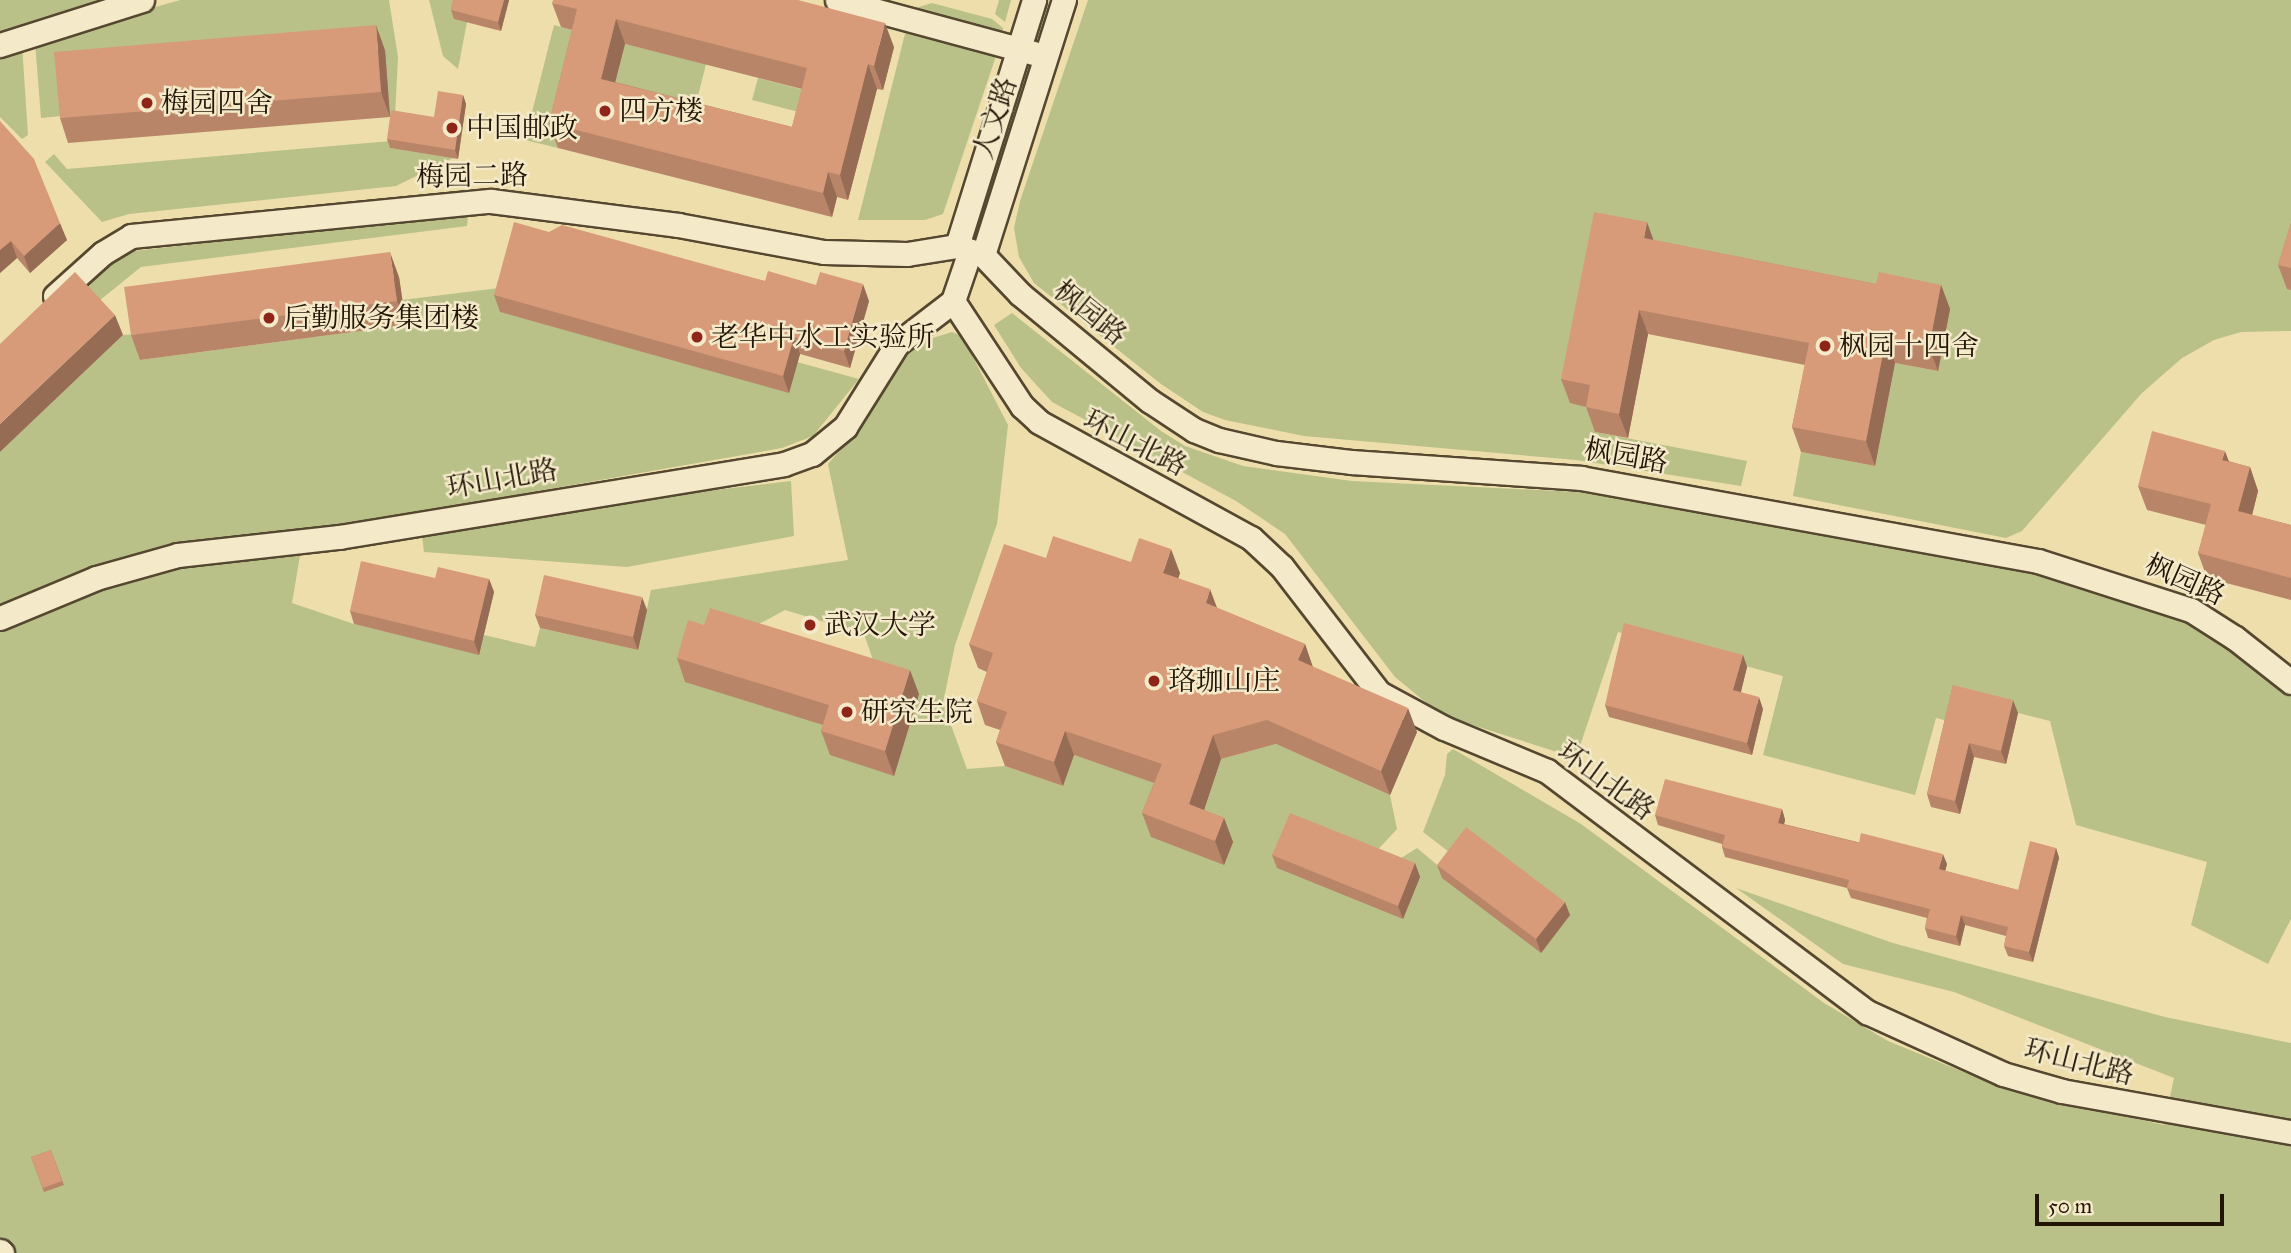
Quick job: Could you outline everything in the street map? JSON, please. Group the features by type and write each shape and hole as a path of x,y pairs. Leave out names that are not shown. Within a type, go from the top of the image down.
{"street":[{"path":"0,45 142,0"},
{"path":"837,0 1046,56"},
{"path":"953,301 970,251 1018,49 1034,0"},
{"name":"人文路","path":"970,251 1065,0"},
{"name":"梅园二路","path":"41,309 103,253 131,236 491,201 678,225 824,252 907,254 970,251"},
{"name":"枫园路","path":"970,251 1150,401 1195,430 1219,440 1276,453 1352,462 1581,478 2038,561 2190,611 2235,638 2291,682"},
{"name":"环山北路","path":"0,618 96,578 178,555 339,537 784,464 830,443 845,427 898,344 953,301 1022,406 1039,422 1251,538 1282,567 1379,693 1444,728 1547,771 1867,1012 2003,1074 2062,1091 2291,1132"}],"green space":[{"path":"0,0 119,0 0,36"},
{"path":"180,0 389,0 398,57 395,116 390,117 383,43 58,72 61,116 41,118 35,42"},
{"path":"429,0 459,0 467,22 458,69 443,56"},
{"path":"999,0 1011,0 1005,22 995,14"},
{"path":"1088,0 2291,0 2291,331 2241,332 2214,340 2182,358 2142,393 2022,531 2006,538 1793,496 1801,452 1875,466 1895,363 1938,371 1653,263 1599,409 1595,432 1747,461 1741,486 1576,460 1304,436 1225,420 1203,412 1161,384 1034,283 1019,257 1014,228 1020,201"},
{"path":"932,3 992,19 1003,28 1002,35 906,11"},
{"path":"554,25 586,34 558,148 525,140"},
{"path":"907,26 998,50 943,214 925,220 858,220"},
{"path":"22,44 28,135 22,139 0,117 0,52"},
{"path":"625,44 706,64 691,124 610,103"},
{"path":"758,78 816,93 810,115 752,100"},
{"path":"391,141 391,148 453,158 396,186 129,214 102,222 45,162 54,154 67,169"},
{"path":"468,214 467,226 141,267 94,305 85,285 124,252"},
{"path":"507,287 501,312 789,392 797,362 859,379 813,436 782,448 304,532 292,603 354,624 478,654 484,635 535,647 540,628 638,650 651,590 848,560 828,464 863,424 900,357 920,342 952,332 962,336 1008,425 997,524 955,645 943,703 967,769 1005,766 1063,786 1074,755 1207,801 1221,759 1276,744 1390,795 1397,829 1371,857 1390,865 1417,848 1541,952 1569,915 1457,858 1423,832 1445,775 1447,754 1453,749 1581,824 1824,1003 1888,1041 2000,1087 2164,1125 2174,1078 1954,992 1843,964 1736,888 1893,943 2165,1017 2291,1043 2291,1253 0,1253 0,452 123,335 136,334 140,360 405,325 402,300","holes":["785,610 864,634 881,683 735,637"]},
{"path":"1012,313 1161,431 1185,446 1243,466 1352,481 1578,492 1942,554 2107,590 2162,611 2209,634 2291,695 2291,919 2268,964 2191,925 2207,862 2076,825 2050,721 1958,698 1952,722 1936,718 1915,795 1763,755 1783,676 1618,632 1576,758 1460,721 1429,705 1395,677 1285,534 1236,501 1052,402 1021,368 994,325"},
{"path":"791,481 794,536 627,567 424,552 422,535 605,503"}],"building":[{"path":"453,0 504,0 498,22 451,10"},
{"name":"四方楼","path":"553,0 798,0 885,23 874,66 868,64 840,175 828,172 823,193 549,123 577,9 552,3","holes":["616,19 807,68 792,127 601,79"]},
{"path":"376,25 381,92 60,118 54,52"},
{"path":"438,91 463,95 455,150 387,139 391,110 434,117"},
{"path":"0,121 34,159 60,223 24,256 11,241 0,250"},
{"name":"枫园十四舍","path":"1594,212 1647,222 1644,238 1876,284 1879,272 1941,285 1929,347 1886,338 1866,441 1792,427 1809,343 1639,310 1619,414 1586,407 1590,385 1561,379"},
{"name":"老华中水工实验所","path":"514,222 549,232 562,225 765,281 768,271 816,285 820,272 863,284 844,351 794,337 783,376 494,295"},
{"path":"2291,223 2291,268 2278,265"},
{"path":"390,252 397,301 131,335 124,287"},
{"path":"75,272 115,315 0,424 0,344"},
{"path":"2152,431 2225,451 2222,460 2250,467 2238,511 2291,525 2291,578 2198,553 2211,504 2138,486"},
{"name":"珞珈山庄","path":"1053,536 1131,562 1139,538 1171,549 1163,573 1210,589 1206,603 1305,644 1298,660 1408,708 1381,771 1267,720 1213,735 1189,804 1224,818 1215,841 1142,813 1162,764 1065,731 1054,762 996,742 1007,712 977,701 993,653 969,644 1004,544 1046,558"},
{"path":"361,561 435,578 438,567 489,579 474,641 350,611"},
{"path":"544,575 642,597 633,637 535,615"},
{"name":"研究生院","path":"710,608 910,670 885,751 821,731 829,705 677,658 688,620 704,625"},
{"path":"1624,623 1743,655 1733,690 1759,697 1747,743 1605,705"},
{"path":"1953,685 2013,700 2001,751 1969,743 1955,801 1927,794"},
{"path":"1665,779 1782,809 1778,823 1859,843 1861,833 1943,854 1939,869 2018,890 2030,841 2056,848 2029,952 2004,946 2008,927 1961,915 1956,936 1925,928 1930,909 1847,888 1849,880 1722,847 1725,835 1655,815"},
{"path":"1290,813 1415,863 1398,906 1272,855"},
{"path":"1466,827 1565,902 1536,939 1437,865"},
{"path":"51,1150 62,1181 43,1188 31,1157"}],"place":[{"name":"梅园四舍","path":"147,103"},
{"name":"四方楼","path":"605,111"},
{"name":"中国邮政","path":"452,128"},
{"name":"后勤服务集团楼","path":"269,318"},
{"name":"老华中水工实验所","path":"697,337"},
{"name":"枫园十四舍","path":"1825,346"},
{"name":"武汉大学","path":"810,625"},
{"name":"珞珈山庄","path":"1154,681"},
{"name":"研究生院","path":"847,712"}]}
